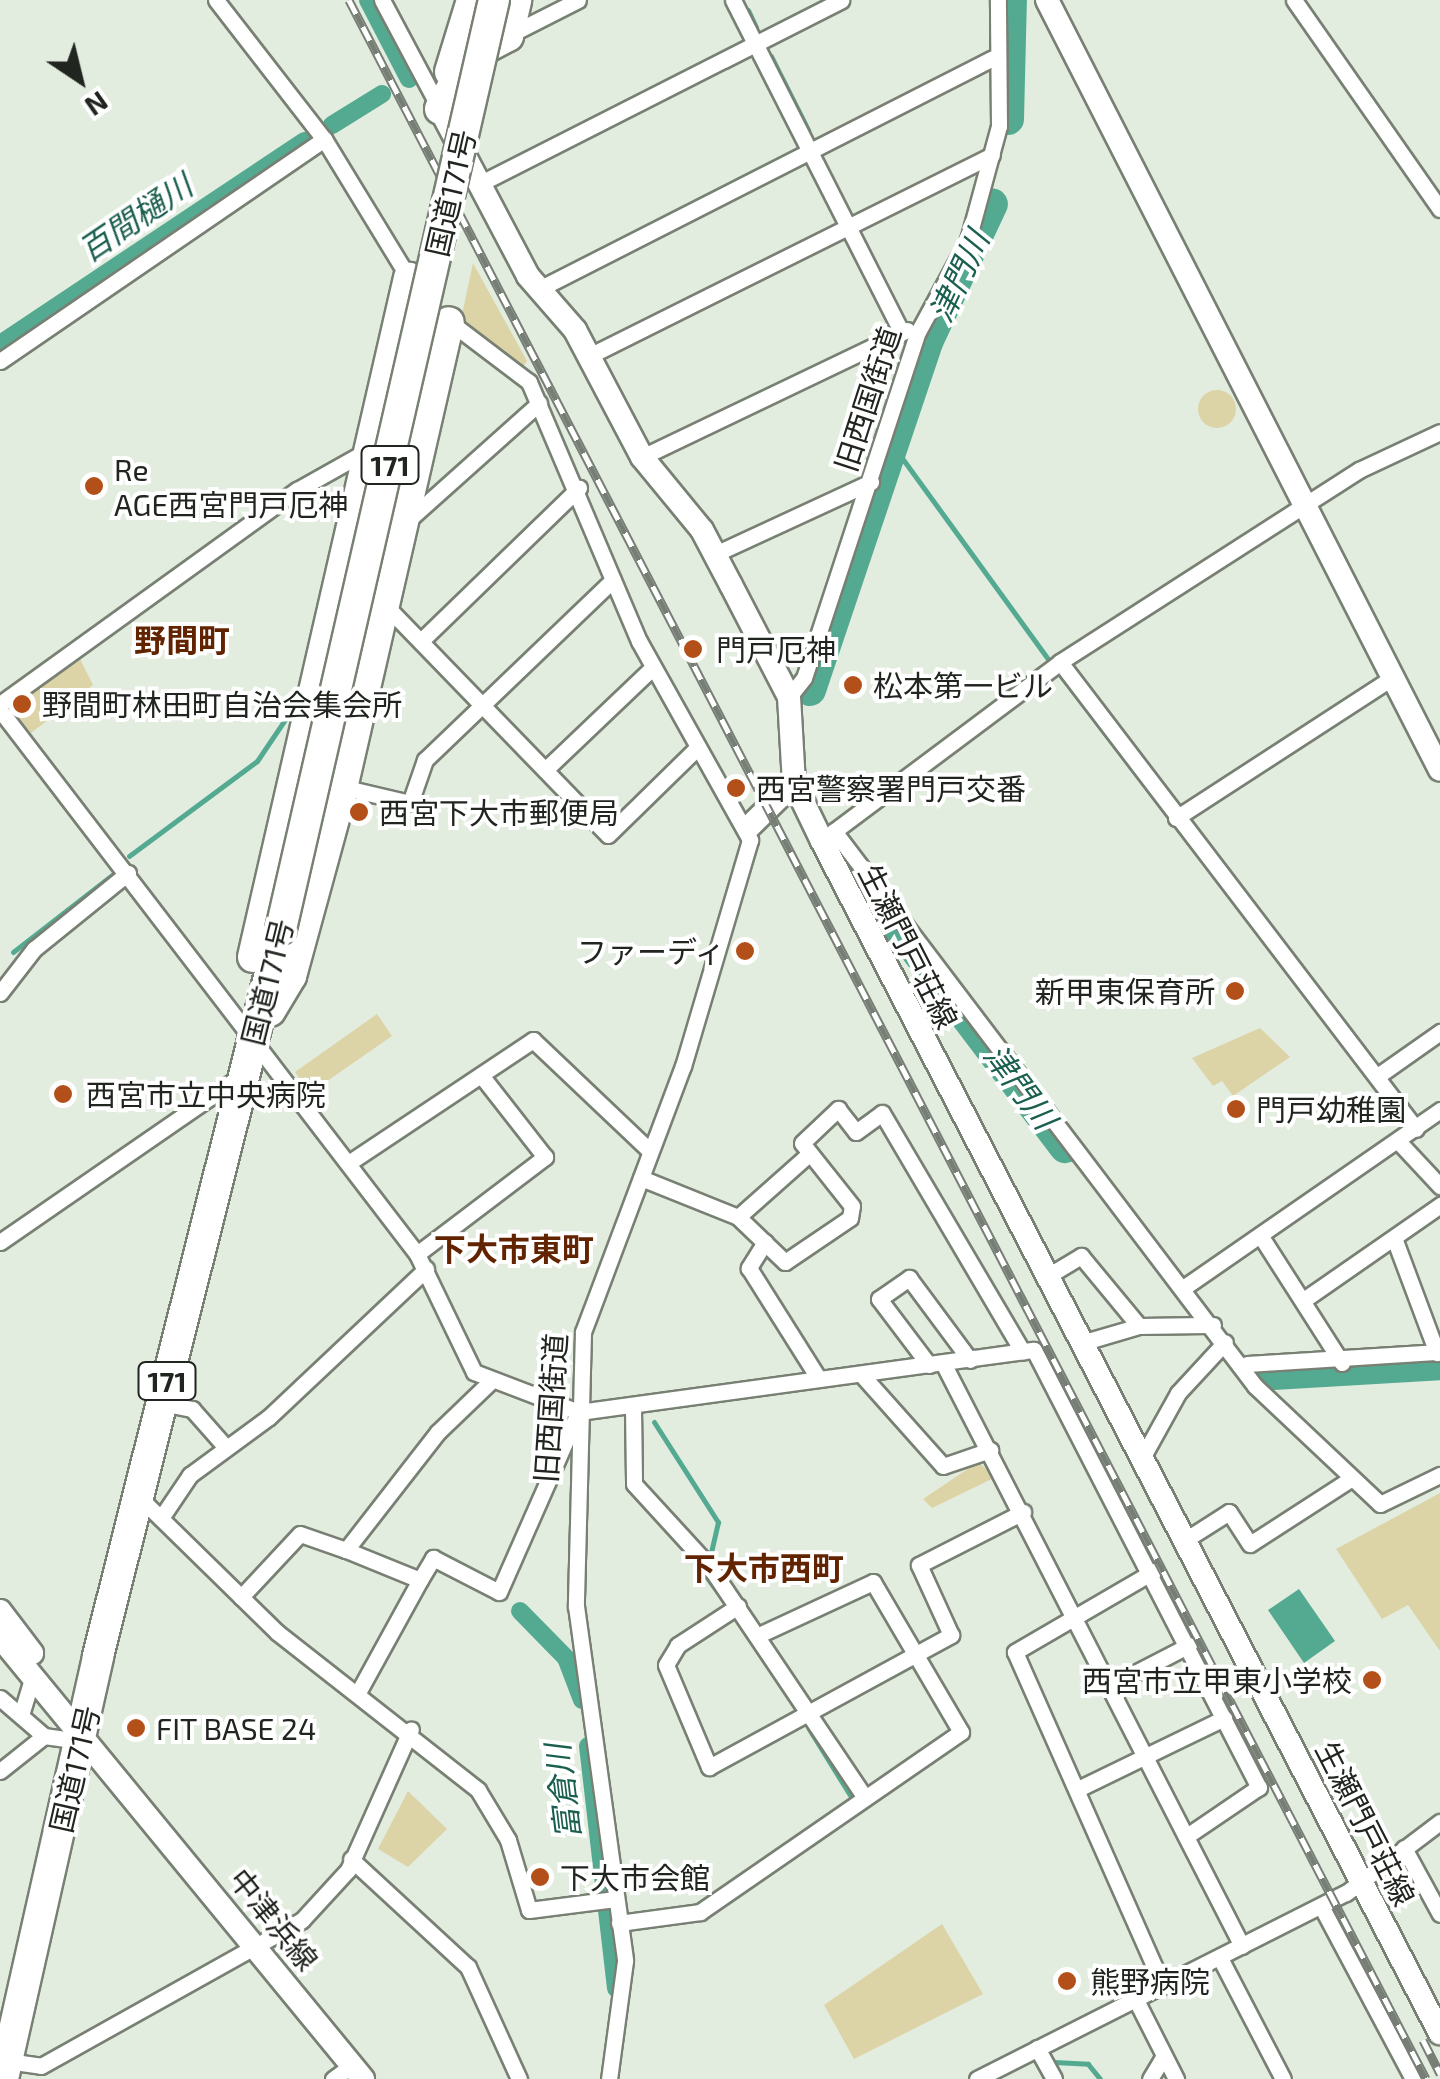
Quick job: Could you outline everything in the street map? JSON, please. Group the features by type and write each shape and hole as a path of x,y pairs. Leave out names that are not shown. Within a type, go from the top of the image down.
{"highway":[{"name":"国道171号","path":"5,2070 139,1496 281,929 494,0"},
{"path":"440,109 483,26 516,0"},
{"name":"171","path":"253,1040 253,958 408,278"},
{"name":"171","path":"253,1040 291,976 342,787 449,322"}],"main road":[{"path":"1048,0 1440,770"},
{"name":"生瀬門戸荘線","path":"440,109 539,289 589,356 642,458 715,554 789,697 794,783 828,836 1046,1277 1440,2033"},
{"path":"748,827 794,783"},
{"name":"中津浜線","path":"0,1611 83,1732 259,1947 349,2074"},
{"name":"中津浜線","path":"0,1637 83,1732"}],"street":[{"path":"216,0 324,139 408,278 449,322 529,382 653,667 748,827"},
{"path":"382,0 440,109"},
{"path":"483,26 578,0"},
{"path":"733,0 899,328"},
{"path":"481,183 842,0"},
{"name":"旧西国街道","path":"789,697 804,678 918,332 968,240 992,156 998,0"},
{"path":"1294,0 1440,209"},
{"path":"539,289 993,58"},
{"path":"1,357 324,139"},
{"path":"589,356 992,156"},
{"path":"642,458 899,328 918,332"},
{"path":"405,523 540,403"},
{"path":"1440,432 1305,503 1060,662 828,836 1247,1364 1255,1386 1380,1504 1440,1476"},
{"path":"419,460 372,449 297,490 0,707 350,1162 426,1269 464,1361 492,1381 579,1412 632,1408 1034,1350 1154,1571 1259,1787 1186,1836"},
{"path":"715,554 871,482"},
{"path":"424,638 578,488"},
{"path":"342,787 410,803 425,760 613,580"},
{"path":"385,605 424,638 482,705 608,835 698,747"},
{"path":"1060,662 1176,818 1379,1075 1416,1129"},
{"path":"545,770 653,667"},
{"path":"1176,818 1393,677"},
{"name":"旧西国街道","path":"609,2079 625,2000 619,1923 610,1900 576,1606 583,1332 641,1178 734,906 748,827"},
{"path":"0,993 28,962 128,873"},
{"path":"1379,1075 1440,1032"},
{"path":"350,1162 533,1040 650,1151"},
{"path":"0,1242 243,1074"},
{"path":"417,1254 545,1156 481,1075"},
{"path":"641,1178 738,1217 786,1262 850,1218 852,1206 802,1144 838,1109 856,1132 882,1113 1023,1352"},
{"path":"1186,1286 1437,1118"},
{"path":"1398,1141 1440,1186"},
{"path":"738,1217 810,1153"},
{"path":"1305,1298 1440,1205"},
{"path":"1260,1235 1305,1298 1342,1363"},
{"path":"1247,1364 1342,1363 1438,1353 1394,1238"},
{"path":"765,1242 748,1268 820,1379"},
{"path":"1046,1277 1081,1256 1139,1326"},
{"path":"162,1518 223,1444 269,1418 426,1269"},
{"path":"970,1360 909,1278 879,1300 936,1364 990,1450 1242,1946"},
{"path":"1081,1343 1139,1326 1212,1324"},
{"path":"1142,1458 1178,1393 1226,1342"},
{"path":"861,1374 943,1466 990,1450"},
{"path":"346,1550 438,1432 492,1381"},
{"path":"162,1403 192,1410 223,1444"},
{"path":"632,1408 634,1484 738,1606 865,1798"},
{"path":"360,1689 433,1558 499,1592 579,1412"},
{"path":"1185,1540 1230,1512 1250,1544 1352,1478"},
{"path":"139,1496 241,1596 411,1729 478,1790 508,1840 520,1902 529,1910 610,1900"},
{"path":"738,1606 678,1645 666,1666 709,1767 951,1635 919,1565 1023,1512"},
{"path":"241,1596 300,1534 420,1580"},
{"path":"1154,1571 1014,1652 1082,1788 1163,1986"},
{"path":"619,1923 700,1912 961,1732 865,1580 759,1635"},
{"path":"1110,1686 1189,1646"},
{"path":"21,1715 32,1678"},
{"path":"0,1698 44,1736"},
{"path":"1082,1788 1224,1718"},
{"path":"5,2070 42,2066 302,1920 351,1860 411,1729"},
{"path":"0,1770 44,1736 83,1732"},
{"path":"976,2079 1321,1906 1363,1882 1440,1822"},
{"path":"1404,1848 1440,1914"},
{"path":"351,1860 468,1968 519,2079"},
{"path":"1321,1906 1413,2079"},
{"path":"1220,1958 1283,2079"},
{"path":"1136,2000 1176,2079"},
{"path":"1037,2048 1054,2079"},
{"path":"1150,2079 1164,2056"}],"shaded area":[{"path":"473,263 527,361 523,367 461,319"},
{"path":"1217,390 1231,395 1236,409 1231,423 1217,428 1203,423 1198,409 1203,395"},
{"path":"79,657 93,685 31,733 18,717 32,706 24,694"},
{"path":"377,1014 392,1036 310,1093 295,1072"},
{"path":"1260,1028 1290,1057 1233,1096 1222,1081 1213,1086 1192,1058"},
{"path":"978,1462 996,1477 932,1508 923,1499"},
{"path":"1440,1493 1440,1651 1408,1605 1382,1619 1336,1549"},
{"path":"1299,1589 1335,1641 1304,1663 1268,1610"},
{"path":"408,1791 447,1829 408,1867 378,1849"},
{"path":"942,1924 983,1994 854,2059 824,2005"}],"waterway":[{"name":"百間樋川","path":"368,0 409,79"},
{"name":"津門川","path":"1008,119 1011,0"},
{"path":"748,10 756,27"},
{"path":"771,56 808,130"},
{"name":"百間樋川","path":"332,125 382,94"},
{"name":"百間樋川","path":"0,344 304,141"},
{"name":"津門川","path":"810,690 928,340 992,204"},
{"path":"894,447 1048,659"},
{"path":"1061,676 1191,846"},
{"path":"129,856 257,761 290,712"},
{"name":"津門川","path":"845,856 1065,1147"},
{"path":"13,952 117,871"},
{"name":"津門川","path":"1257,1375 1440,1364"},
{"path":"654,1422 718,1522 710,1556"},
{"path":"703,1572 722,1598"},
{"name":"富倉川","path":"520,1611 566,1658 582,1700"},
{"path":"809,1729 850,1795"},
{"name":"富倉川","path":"588,1746 616,1988"},
{"path":"1054,2062 1088,2064 1100,2079"}],"railway":[{"path":"349,0 1426,2079"},
{"path":"1423,2040 1440,2074"}],"place":[{"name":"Re AGE西宮門戸厄神","path":"94,486"},
{"name":"門戸厄神","path":"693,649"},
{"name":"松本第一ビル","path":"853,685"},
{"name":"野間町林田町自治会集会所","path":"22,704"},
{"name":"西宮警察署門戸交番","path":"736,788"},
{"name":"西宮下大市郵便局","path":"359,812"},
{"name":"ファーディ","path":"745,951"},
{"name":"新甲東保育所","path":"1235,991"},
{"name":"西宮市立中央病院","path":"63,1094"},
{"name":"門戸幼稚園","path":"1236,1109"},
{"name":"西宮市立甲東小学校","path":"1372,1680"},
{"name":"FIT BASE 24","path":"136,1728"},
{"name":"下大市会館","path":"540,1877"},
{"name":"熊野病院","path":"1067,1981"}],"district":[{"name":"野間町","path":"182,639"},
{"name":"下大市東町","path":"514,1248"},
{"name":"下大市西町","path":"764,1567"}]}
